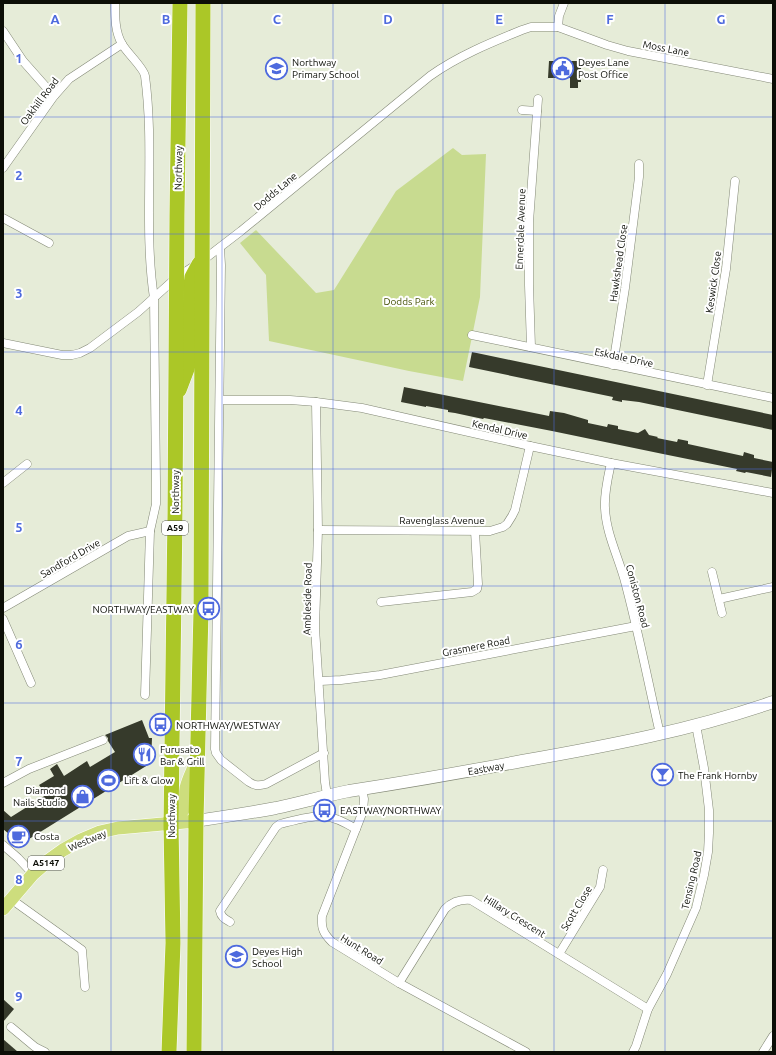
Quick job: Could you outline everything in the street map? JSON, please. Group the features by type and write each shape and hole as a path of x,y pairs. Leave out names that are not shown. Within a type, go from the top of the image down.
{"highway":[{"name":"Northway","path":"169,1052 173,943 170,824 175,513 180,3"},
{"name":"A59","path":"194,1052 196,821 201,610 203,3"},
{"path":"176,399 189,360 192,277 202,261"}],"main road":[{"path":"170,824 183,811 186,789 197,758"},
{"name":"Westway","path":"3,909 33,874 63,850 81,840 100,832 118,828 196,821"}],"street":[{"name":"Northway","path":"115,3 115,24 122,44 145,74 149,109 150,274 154,298 156,504 150,531 145,695"},
{"path":"558,27 564,3"},
{"name":"Dodds Lane","path":"3,343 62,355 80,353 90,348 138,312 177,278 220,248 248,226 444,66 522,30 538,27 558,27"},
{"name":"Moss Lane","path":"558,27 607,45 628,50 773,78"},
{"path":"3,31 23,61 54,96"},
{"name":"Oakhill Road","path":"3,168 54,96 69,78 122,44"},
{"name":"Ennerdale Avenue","path":"531,347 529,222 538,99"},
{"path":"522,110 537,111"},
{"name":"Hawkshead Close","path":"612,365 626,288 639,177 639,164"},
{"name":"Keswick Close","path":"707,384 726,269 735,182"},
{"path":"3,218 49,243"},
{"path":"220,248 222,265 216,622 216,753 221,760 249,782 257,785 266,784 324,753"},
{"name":"Eskdale Drive","path":"472,335 773,398"},
{"name":"Kendal Drive","path":"220,400 290,400 362,408 611,463 773,493"},
{"name":"Ambleside Road","path":"316,402 318,530 315,628 327,795"},
{"name":"Ravenglass Avenue","path":"318,530 490,531 499,529 507,524 515,510 530,446"},
{"name":"Coniston Road","path":"611,463 605,498 605,515 624,577 660,734"},
{"path":"3,483 27,464"},
{"name":"Sandford Drive","path":"3,608 128,536 150,531"},
{"path":"381,602 472,592 478,589 475,531"},
{"path":"712,572 722,614"},
{"path":"719,599 773,587"},
{"path":"3,619 31,683"},
{"name":"Grasmere Road","path":"320,681 341,680 380,674 636,626"},
{"name":"Eastway","path":"196,821 257,811 327,795 583,750 696,725 773,702"},
{"name":"Tensing Road","path":"633,1052 648,1010 667,974 696,908 704,875 709,840 709,810 704,768 696,725"},
{"path":"3,783 29,769 103,740"},
{"name":"Hunt Road","path":"362,789 364,799 363,810 322,916 323,930 326,936 332,942 399,983 526,1052"},
{"path":"230,922 223,918 220,911 276,827 280,824 322,815 345,822 356,829"},
{"path":"3,845 33,874"},
{"name":"Scott Close","path":"559,954 600,887 603,870"},
{"path":"11,899 82,950 85,987"},
{"name":"Hillary Crescent","path":"399,983 445,909 450,904 464,899 471,900 648,1010"},
{"path":"11,1027 35,1047 45,1052"},
{"path":"763,1052 773,1036"}],"green space":[{"name":"Dodds Park","path":"453,148 462,155 486,154 480,297 463,381 269,341 266,275 240,243 256,230 316,293 334,290 396,191"}],"building":[{"path":"549,61 581,61 581,82 578,82 578,88 570,88 570,78 548,78"},
{"path":"472,352 773,415 773,430 639,402 622,400 622,402 612,400 613,397 469,367"},
{"path":"404,387 549,416 550,411 564,413 588,420 588,423 607,427 608,424 618,426 618,429 638,433 645,429 649,435 658,437 657,438 677,442 678,439 688,441 688,444 743,456 744,452 754,455 754,458 773,462 771,477 745,473 736,471 737,469 552,431 483,419 448,412 448,410 401,402"},
{"path":"142,720 149,738 152,738 151,763 21,844 3,829 3,810 11,817 46,795 39,785 54,776 50,769 57,764 64,776 87,761 90,767 115,752 105,735"},
{"path":"3,999 14,1009 3,1022"},
{"path":"3,1039 18,1052 3,1052"}],"place":[{"name":"Northway Primary School","path":"277,68"},
{"name":"Deyes Lane Post Office","path":"562,68"},
{"name":"NORTHWAY/EASTWAY","path":"209,609"},
{"name":"NORTHWAY/WESTWAY","path":"160,725"},
{"name":"Furusato Bar & Grill","path":"145,755"},
{"name":"The Frank Hornby","path":"663,775"},
{"name":"Lift & Glow","path":"109,780"},
{"name":"Diamond Nails Studio","path":"82,796"},
{"name":"EASTWAY/NORTHWAY","path":"325,810"},
{"name":"Costa","path":"19,836"},
{"name":"Deyes High School","path":"237,957"}]}
